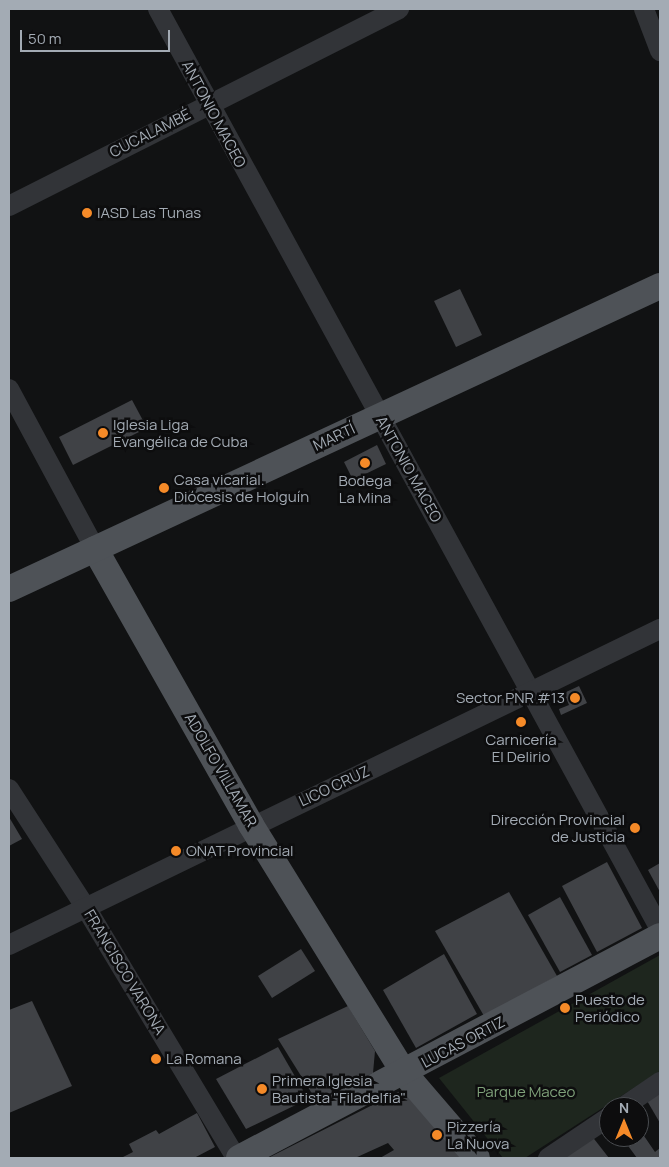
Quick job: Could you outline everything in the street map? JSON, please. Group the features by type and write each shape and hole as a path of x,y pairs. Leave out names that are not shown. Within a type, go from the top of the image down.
{"main road":[{"name":"MARTÍ","path":"9,589 660,286"},
{"name":"ADOLFO VILLAMAR","path":"95,549 252,825 404,1073 477,1158"},
{"name":"LUCAS ORTIZ","path":"237,1158 404,1073 660,936"}],"street":[{"name":"ANTONIO MACEO","path":"158,9 380,417 534,693 660,929"},
{"name":"CUCALAMBÉ","path":"9,206 208,103 400,9"},
{"path":"644,9 660,52"},
{"name":"ADOLFO VILLAMAR","path":"9,390 95,549"},
{"name":"LICO CRUZ","path":"9,945 252,825 534,693 660,629"},
{"name":"FRANCISCO VARONA","path":"9,789 86,908 237,1158"},
{"path":"638,1097 660,1082"},
{"path":"548,1158 599,1124"}],"green space":[{"name":"Parque Maceo","path":"660,955 660,1071 620,1097 599,1097 599,1110 525,1158 503,1158 439,1078"}],"building":[{"path":"460,289 482,335 456,347 434,301"},
{"name":"Iglesia Liga Evangélica de Cuba","path":"132,400 147,428 73,465 59,437"},
{"name":"Bodega La Mina","path":"377,445 386,464 353,480 344,462"},
{"name":"Sector PNR #13","path":"579,686 587,703 561,715 559,709 569,705 564,693"},
{"path":"9,817 22,839 9,846"},
{"path":"607,862 642,928 597,952 562,886"},
{"path":"660,863 660,892 648,870"},
{"path":"509,892 557,976 484,1016 435,931"},
{"path":"560,897 592,955 560,972 528,915"},
{"path":"301,949 315,971 272,998 258,976"},
{"path":"444,954 477,1014 416,1048 383,990"},
{"path":"32,1001 72,1086 9,1113 9,1010"},
{"path":"348,1006 375,1051 373,1073 316,1100 278,1039"},
{"name":"Primera Iglesia Bautista \"Filadelfia\"","path":"278,1047 308,1099 246,1129 216,1079"},
{"path":"404,1089 461,1158 380,1158 394,1150 388,1143 355,1158 268,1158"},
{"path":"658,1092 660,1096 660,1123 649,1104 649,1097"},
{"path":"197,1113 215,1147 194,1158 121,1158 133,1152 129,1144 156,1130 159,1134"},
{"path":"591,1135 609,1158 558,1158"},
{"path":"649,1143 655,1152 660,1148 660,1158 637,1158 629,1147 649,1147"}],"place":[{"name":"IASD Las Tunas","path":"87,213"},
{"name":"Iglesia Liga Evangélica de Cuba","path":"103,433"},
{"name":"Bodega La Mina","path":"365,463"},
{"name":"Casa vicarial. Diócesis de Holguín","path":"164,488"},
{"name":"Sector PNR #13","path":"575,698"},
{"name":"Carnicería El Delirio","path":"521,722"},
{"name":"Dirección Provincial de Justicia","path":"635,828"},
{"name":"ONAT Provincial","path":"176,851"},
{"name":"Puesto de Periódico","path":"565,1008"},
{"name":"La Romana","path":"156,1059"},
{"name":"Primera Iglesia Bautista \"Filadelfia\"","path":"262,1089"},
{"name":"Pizzería La Nuova","path":"437,1135"}]}
